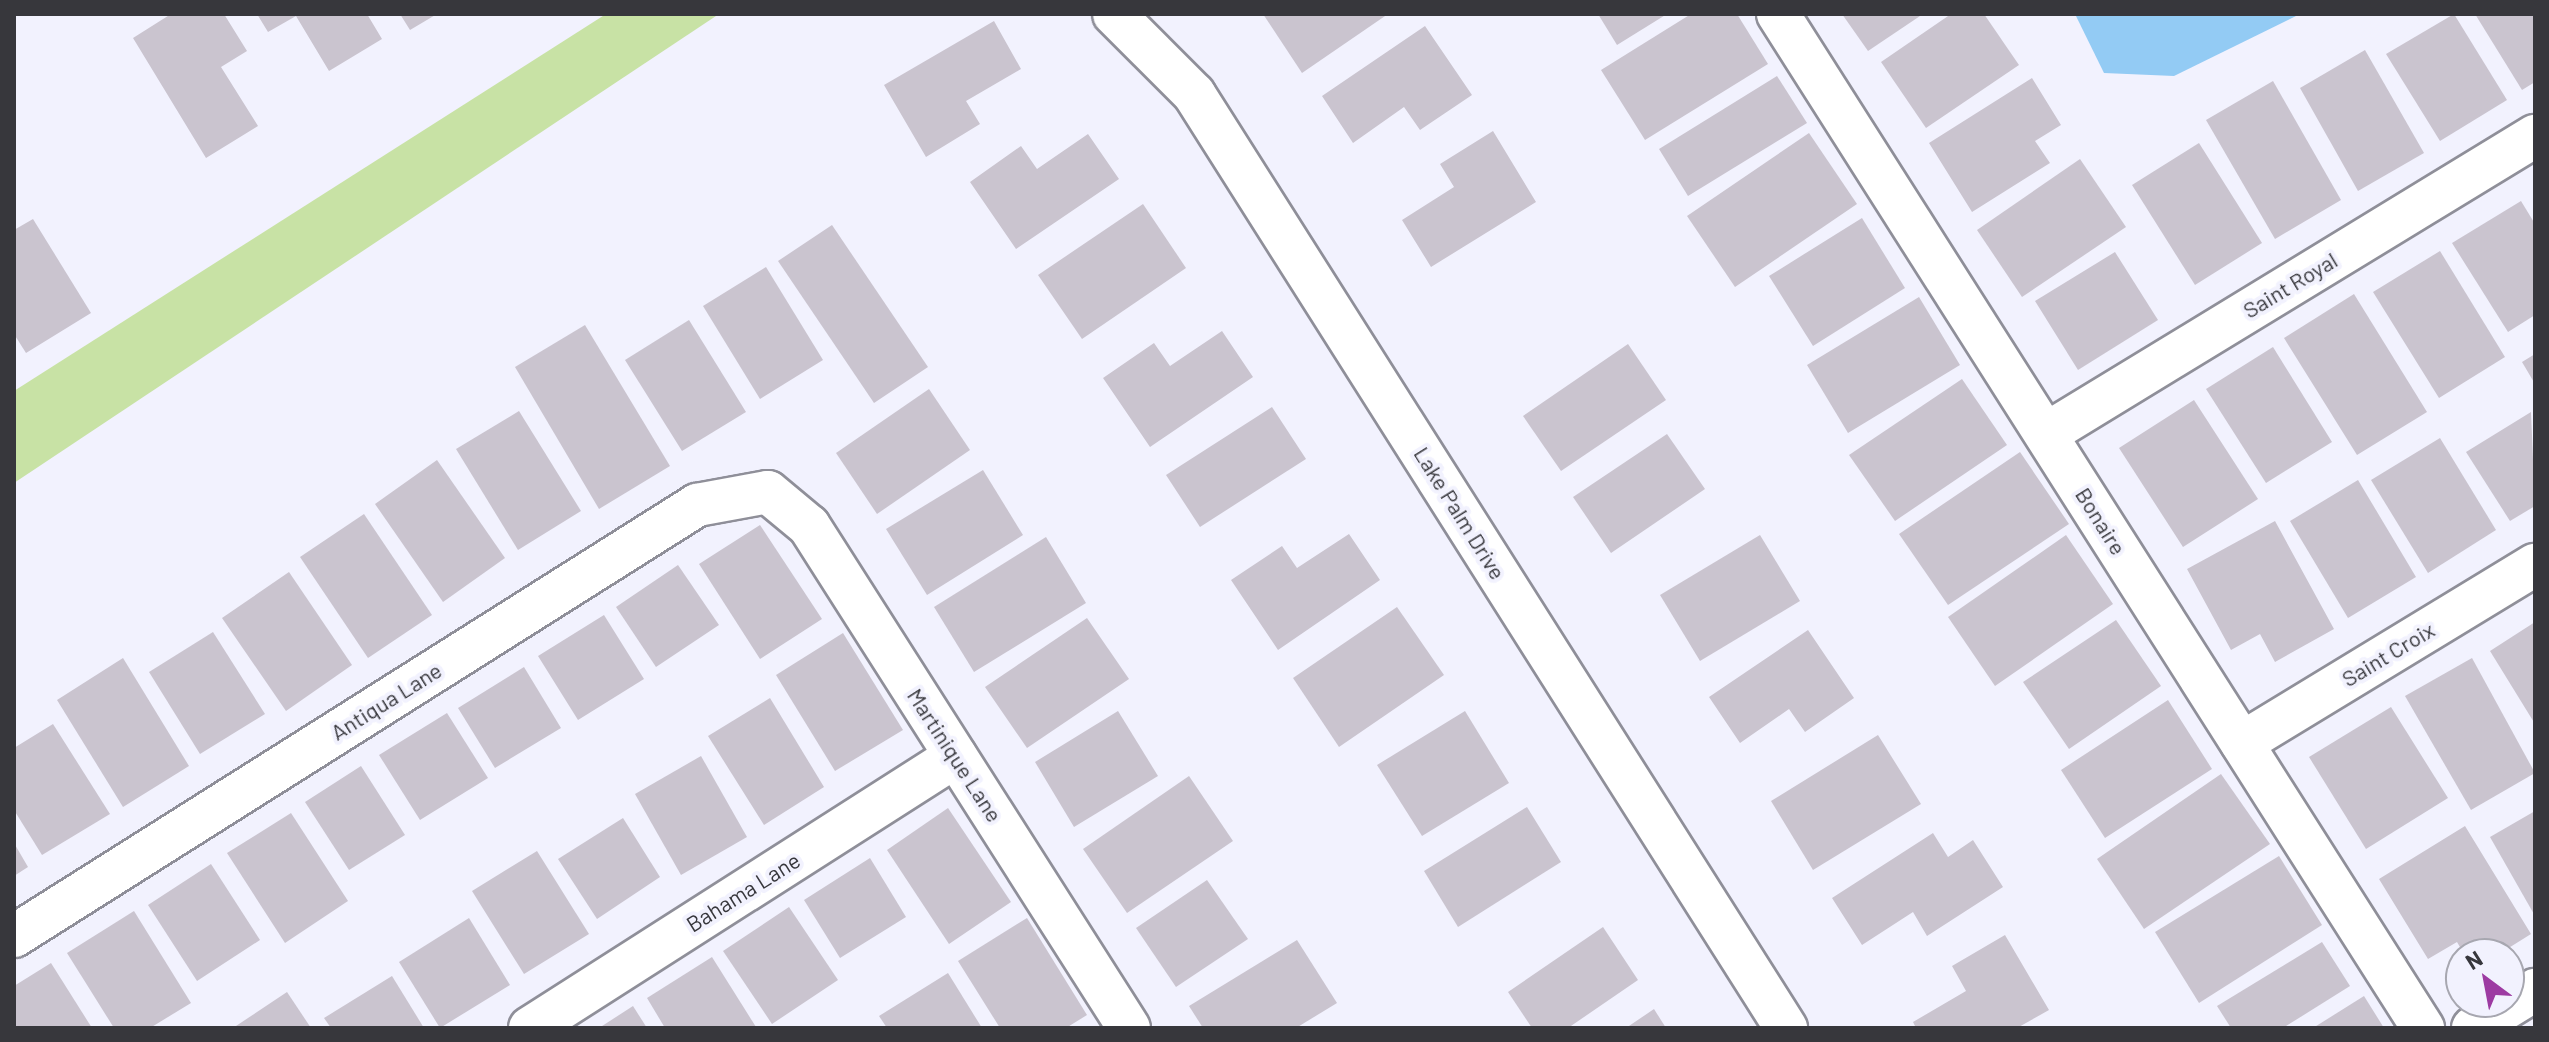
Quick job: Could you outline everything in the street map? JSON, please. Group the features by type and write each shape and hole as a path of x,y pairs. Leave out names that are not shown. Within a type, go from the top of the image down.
{"street":[{"name":"Lake Palm Drive","path":"1114,14 1194,94 1786,1028"},
{"name":"Bonaire","path":"1778,14 2423,1028"},
{"name":"Saint Royal","path":"2046,434 2535,136"},
{"name":"Martinique Lane","path":"768,492 809,526 1129,1028"},
{"name":"Antiqua Lane","path":"14,936 697,505 768,492"},
{"name":"Saint Croix","path":"2242,743 2535,565"},
{"name":"Bahama Lane","path":"530,1028 956,756"},
{"path":"2473,1028 2535,990"}],"green space":[{"path":"606,14 719,14 14,483 14,391"}],"water":[{"path":"2075,14 2300,14 2174,76 2104,73"}],"building":[{"path":"171,14 224,14 247,51 221,67 258,126 206,158 133,38"},
{"path":"257,14 367,14 382,39 329,71 296,16 268,32"},
{"path":"400,14 437,14 410,30"},
{"path":"1263,14 1388,14 1302,73"},
{"path":"1598,14 1667,14 1617,45"},
{"path":"1691,14 1737,14 1768,64 1645,140 1601,70"},
{"path":"1842,14 1923,14 1868,51"},
{"path":"1951,14 1984,14 2019,65 1926,128 1881,62"},
{"path":"2454,14 2507,100 2440,141 2386,54"},
{"path":"2475,14 2535,14 2535,82 2522,90"},
{"path":"994,21 1021,69 966,101 980,124 926,157 884,85"},
{"path":"1425,26 1472,95 1420,130 1404,107 1353,143 1322,96"},
{"path":"2365,50 2424,153 2358,191 2300,88"},
{"path":"1777,76 1807,123 1688,196 1659,149"},
{"path":"2032,78 2061,125 2035,141 2050,163 1972,212 1929,143"},
{"path":"2273,81 2341,200 2275,239 2206,120"},
{"path":"1493,131 1536,202 1431,267 1402,220 1454,187 1440,164"},
{"path":"1809,133 1857,204 1735,287 1687,216"},
{"path":"1088,134 1119,179 1016,249 970,182 1021,146 1037,169"},
{"path":"2199,143 2262,243 2195,285 2132,185"},
{"path":"2080,159 2126,227 2022,297 1977,230"},
{"path":"2521,201 2535,224 2535,315 2508,332 2452,243"},
{"path":"1143,204 1186,268 1082,339 1038,275"},
{"path":"1862,218 1905,288 1813,346 1769,276"},
{"path":"33,219 91,313 26,353 14,334 14,230"},
{"path":"832,225 928,367 874,403 778,261"},
{"path":"2440,251 2505,357 2439,398 2373,292"},
{"path":"2115,252 2158,320 2078,370 2035,301"},
{"path":"766,267 823,360 760,399 703,306"},
{"path":"2354,294 2427,412 2357,455 2284,338"},
{"path":"1919,297 1960,365 1848,433 1807,365"},
{"path":"689,320 746,412 682,451 625,360"},
{"path":"585,325 670,466 599,509 515,367"},
{"path":"1222,331 1253,377 1150,447 1103,378 1154,343 1170,366"},
{"path":"1628,344 1666,400 1561,471 1523,416"},
{"path":"2273,347 2332,442 2266,483 2206,389"},
{"path":"2535,354 2535,384 2522,362"},
{"path":"1962,379 2007,445 1895,521 1849,455"},
{"path":"929,389 970,450 877,514 836,453"},
{"path":"2194,400 2258,499 2183,547 2119,448"},
{"path":"1272,407 1306,459 1200,527 1166,475"},
{"path":"519,411 581,511 518,550 456,449"},
{"path":"2531,412 2535,506 2510,521 2466,452"},
{"path":"1667,434 1705,489 1611,553 1573,497"},
{"path":"2440,438 2496,530 2428,573 2371,480"},
{"path":"2020,452 2069,524 1948,605 1899,534"},
{"path":"437,460 505,558 443,602 375,504"},
{"path":"983,470 1023,535 927,595 886,529"},
{"path":"2358,480 2416,577 2348,618 2290,521"},
{"path":"364,514 432,615 368,658 300,557"},
{"path":"2275,521 2334,629 2275,662 2260,634 2231,650 2187,569"},
{"path":"760,525 822,619 760,659 699,564"},
{"path":"1349,534 1380,580 1278,650 1231,580 1282,546 1297,568"},
{"path":"1760,535 1800,601 1700,661 1660,595"},
{"path":"2066,535 2113,604 1995,686 1948,617"},
{"path":"1046,537 1086,603 974,672 934,607"},
{"path":"678,565 719,625 656,667 616,607"},
{"path":"289,572 352,665 286,711 222,618"},
{"path":"1397,607 1444,675 1339,747 1293,678"},
{"path":"604,615 644,679 578,720 538,656"},
{"path":"1087,618 1129,679 1027,748 985,687"},
{"path":"2116,620 2161,686 2069,749 2023,682"},
{"path":"2535,622 2535,724 2490,651"},
{"path":"1808,630 1854,698 1805,732 1789,709 1740,743 1709,697"},
{"path":"213,632 265,714 200,754 149,672"},
{"path":"843,633 903,730 835,771 776,675"},
{"path":"123,658 189,766 123,807 57,700"},
{"path":"2472,658 2535,773 2471,810 2405,696"},
{"path":"524,667 561,728 495,768 458,708"},
{"path":"770,698 824,787 764,825 708,736"},
{"path":"2168,700 2212,769 2105,838 2061,770"},
{"path":"2391,707 2448,798 2366,849 2309,757"},
{"path":"1118,711 1158,776 1074,827 1035,762"},
{"path":"1465,711 1509,783 1422,836 1377,765"},
{"path":"447,713 488,778 420,820 379,755"},
{"path":"53,724 110,814 42,855 14,810 14,748"},
{"path":"1878,735 1921,804 1813,870 1771,801"},
{"path":"701,756 747,837 681,875 635,794"},
{"path":"361,766 405,835 349,870 305,802"},
{"path":"2221,774 2270,844 2144,929 2097,859"},
{"path":"1189,776 1233,841 1127,913 1083,849"},
{"path":"1527,807 1561,862 1458,927 1424,871"},
{"path":"948,808 1011,902 949,944 887,850"},
{"path":"2535,811 2535,916 2490,837"},
{"path":"291,813 348,901 285,943 227,853"},
{"path":"623,818 660,877 597,919 558,859"},
{"path":"2465,826 2531,934 2525,938 2445,938 2445,949 2428,959 2379,879"},
{"path":"1933,833 1948,857 1973,840 2003,887 1927,936 1913,912 1862,945 1832,898"},
{"path":"14,843 28,867 14,876"},
{"path":"537,851 589,934 524,974 472,891"},
{"path":"2279,856 2322,925 2199,1003 2155,932"},
{"path":"870,858 906,917 840,958 804,900"},
{"path":"211,864 260,940 197,981 148,905"},
{"path":"1207,880 1248,939 1176,987 1136,928"},
{"path":"789,907 838,980 772,1024 723,951"},
{"path":"134,911 191,1003 150,1028 114,1028 67,953"},
{"path":"469,918 510,985 440,1028 399,962"},
{"path":"1027,918 1087,1015 1066,1028 1000,1028 958,961"},
{"path":"1603,927 1638,980 1568,1028 1532,1028 1508,992"},
{"path":"2005,935 2049,1010 2017,1028 1916,1028 1913,1022 1966,991 1952,966"},
{"path":"1297,940 1337,1003 1296,1028 1203,1028 1189,1006"},
{"path":"2322,942 2350,986 2283,1028 2231,1028 2217,1006"},
{"path":"712,957 756,1027 665,1028 647,998"},
{"path":"51,963 92,1028 14,1028 14,986"},
{"path":"948,973 982,1028 887,1028 879,1016"},
{"path":"392,976 424,1028 331,1028 324,1018"},
{"path":"287,992 311,1028 233,1028"},
{"path":"2364,996 2384,1028 2313,1028"},
{"path":"633,1006 647,1028 599,1028"},
{"path":"1654,1009 1666,1028 1626,1028"}]}
